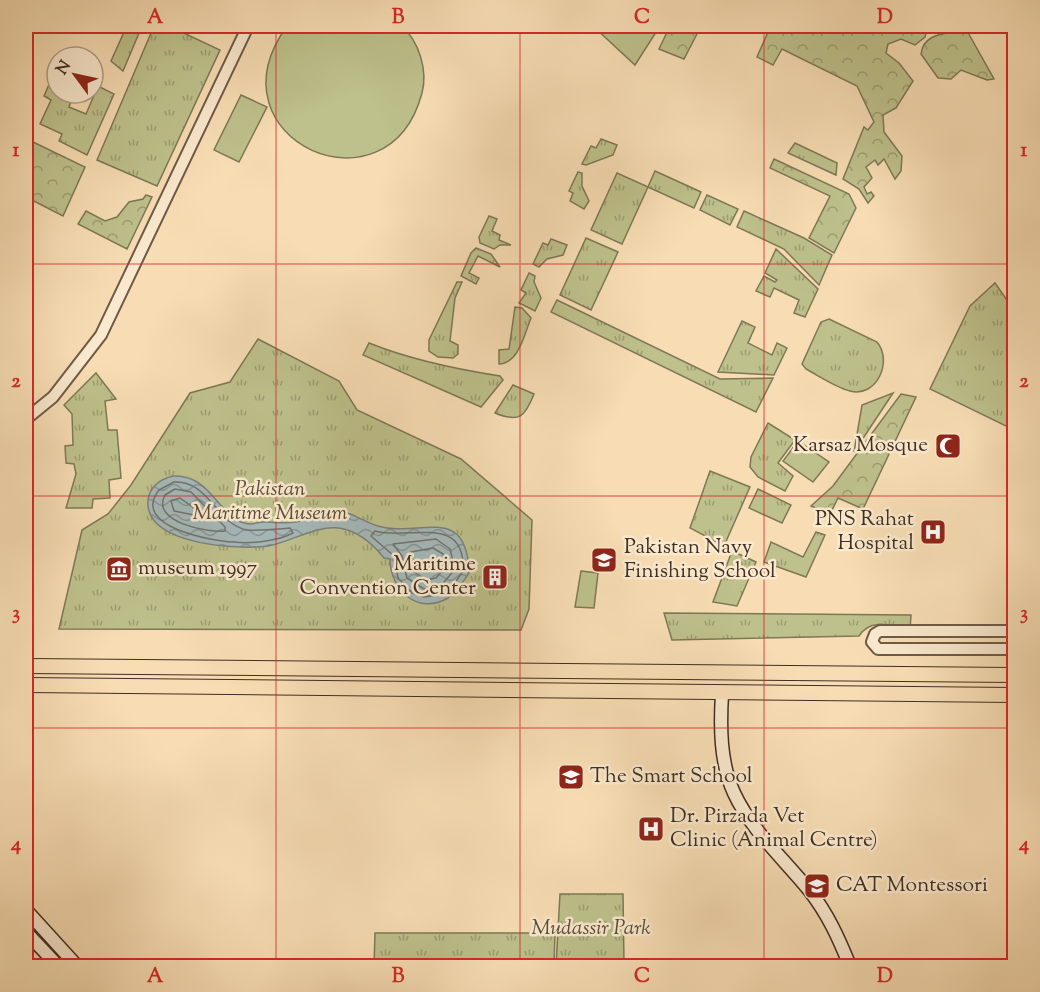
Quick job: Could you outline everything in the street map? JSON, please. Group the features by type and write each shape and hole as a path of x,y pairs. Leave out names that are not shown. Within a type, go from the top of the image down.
{"highway":[{"path":"26,666 1014,675"},
{"path":"26,685 722,694 1014,695"}],"main road":[{"path":"722,694 722,741 734,793 757,829 830,919 850,966"},
{"path":"26,910 77,966"},
{"path":"26,932 58,966"}],"street":[{"path":"26,419 53,397 100,334 248,26"},
{"path":"1014,631 880,631 875,634 872,642 878,649 1014,649"}],"green space":[{"path":"111,26 142,26 123,71 111,61 124,32"},
{"path":"154,26 169,26 220,50 157,186 97,160"},
{"path":"287,26 402,26 417,48 424,75 422,93 403,132 375,152 343,158 311,150 285,131 269,102 268,67"},
{"path":"593,26 660,26 635,65"},
{"path":"670,26 701,26 684,59 659,49"},
{"path":"756,26 928,26 925,37 915,45 901,39 888,44 886,53 899,63 913,81 896,108 883,115 884,132 902,156 901,171 895,179 884,159 878,165 875,160 866,167 872,178 864,187 867,194 871,192 874,196 868,203 859,189 843,179 864,127 868,130 874,122 857,86 782,49 773,65 757,57 768,32"},
{"path":"966,29 994,79 987,80 961,70 951,79 938,78 921,54 927,41 932,38"},
{"path":"105,90 114,94 87,155 59,141 62,134 40,124 49,105 70,105 69,107 86,114 90,105 105,105"},
{"path":"241,95 267,107 239,162 214,150"},
{"path":"601,139 617,145 613,155 586,165 582,164 591,146 596,148"},
{"path":"33,142 85,167 63,216 26,197 26,158"},
{"path":"795,143 837,163 836,175 788,153"},
{"path":"774,159 849,194 856,208 834,253 809,238 830,196 770,168"},
{"path":"655,171 701,192 694,208 648,187"},
{"path":"578,172 582,173 582,186 589,201 584,209 570,201 573,193 569,191"},
{"path":"617,173 648,187 622,244 591,230"},
{"path":"146,195 152,197 127,249 78,224 86,211 105,221 117,217 129,202 143,199"},
{"path":"707,195 738,209 730,225 700,210"},
{"path":"744,211 804,238 832,255 819,285 784,249 737,227"},
{"path":"489,216 497,219 492,231 500,235 499,240 511,245 500,245 494,249 480,243 479,237"},
{"path":"586,238 618,252 591,310 560,295"},
{"path":"551,239 567,245 563,255 547,259 539,267 533,264 543,243 548,245"},
{"path":"476,248 491,254 500,267 478,256 469,273 479,278 476,284 461,276 471,253"},
{"path":"776,249 818,289 805,317 794,313 799,300 774,288 770,297 756,291 764,276 775,282 777,280 765,273"},
{"path":"529,273 535,276 534,282 541,298 535,311 519,303 526,293 521,290"},
{"path":"457,282 462,282 455,298 450,341 458,345 458,354 453,358 438,357 429,351 429,340"},
{"path":"995,283 1014,310 1014,426 1010,428 930,389 970,306"},
{"path":"557,300 720,379 773,378 756,412 551,312"},
{"path":"515,307 522,308 531,318 516,353 511,359 499,364 499,350 509,349"},
{"path":"829,319 877,342 882,350 883,368 875,384 868,389 860,392 844,389 806,369 802,364 821,322"},
{"path":"742,321 755,327 748,343 772,355 777,343 787,348 774,375 718,372"},
{"name":"Pakistan Maritime Museum","path":"258,339 339,381 357,410 461,459 532,520 529,609 521,630 59,629 82,530 108,514 131,485 190,393 230,382"},
{"path":"369,343 433,363 500,376 503,380 481,407 363,355"},
{"path":"96,373 116,399 105,401 108,430 117,430 121,478 109,480 110,498 93,499 92,508 66,508 76,474 74,464 66,463 65,446 73,445 72,414 64,405"},
{"path":"513,385 534,394 524,413 510,417 495,413"},
{"path":"893,393 854,452 862,405"},
{"path":"901,394 916,397 863,509 838,498 830,514 811,506 833,486"},
{"path":"768,423 795,440 778,463 793,476 785,491 758,477 750,467 751,457"},
{"path":"798,441 829,462 813,482 783,461"},
{"path":"710,471 750,487 724,546 690,528"},
{"path":"758,489 791,505 782,523 749,508"},
{"path":"816,532 825,535 806,577 764,562 771,542 803,557"},
{"path":"732,551 756,562 737,606 713,602"},
{"path":"581,571 598,573 594,608 575,607"},
{"path":"664,613 911,615 910,630 882,624 869,626 859,636 672,640"},
{"name":"Mudassir Park","path":"560,894 623,894 624,964 556,966"},
{"path":"375,933 555,933 554,966 374,966"}],"water":[{"path":"173,476 187,477 198,483 240,522 251,524 296,522 321,513 337,511 382,527 397,529 426,527 451,530 460,538 466,551 469,573 448,598 437,603 426,604 407,596 400,589 391,570 390,559 384,558 364,539 339,528 312,531 277,544 254,547 215,545 176,535 161,527 151,515 148,500 157,484"}],"place":[{"name":"Karsaz Mosque","path":"948,446"},
{"name":"PNS Rahat Hospital","path":"933,532"},
{"name":"Pakistan Navy Finishing School","path":"604,560"},
{"name":"museum 1997","path":"119,569"},
{"name":"Maritime Convention Center","path":"495,577"},
{"name":"The Smart School","path":"571,777"},
{"name":"Dr. Pirzada Vet Clinic (Animal Centre)","path":"651,829"},
{"name":"CAT Montessori","path":"817,886"}]}
